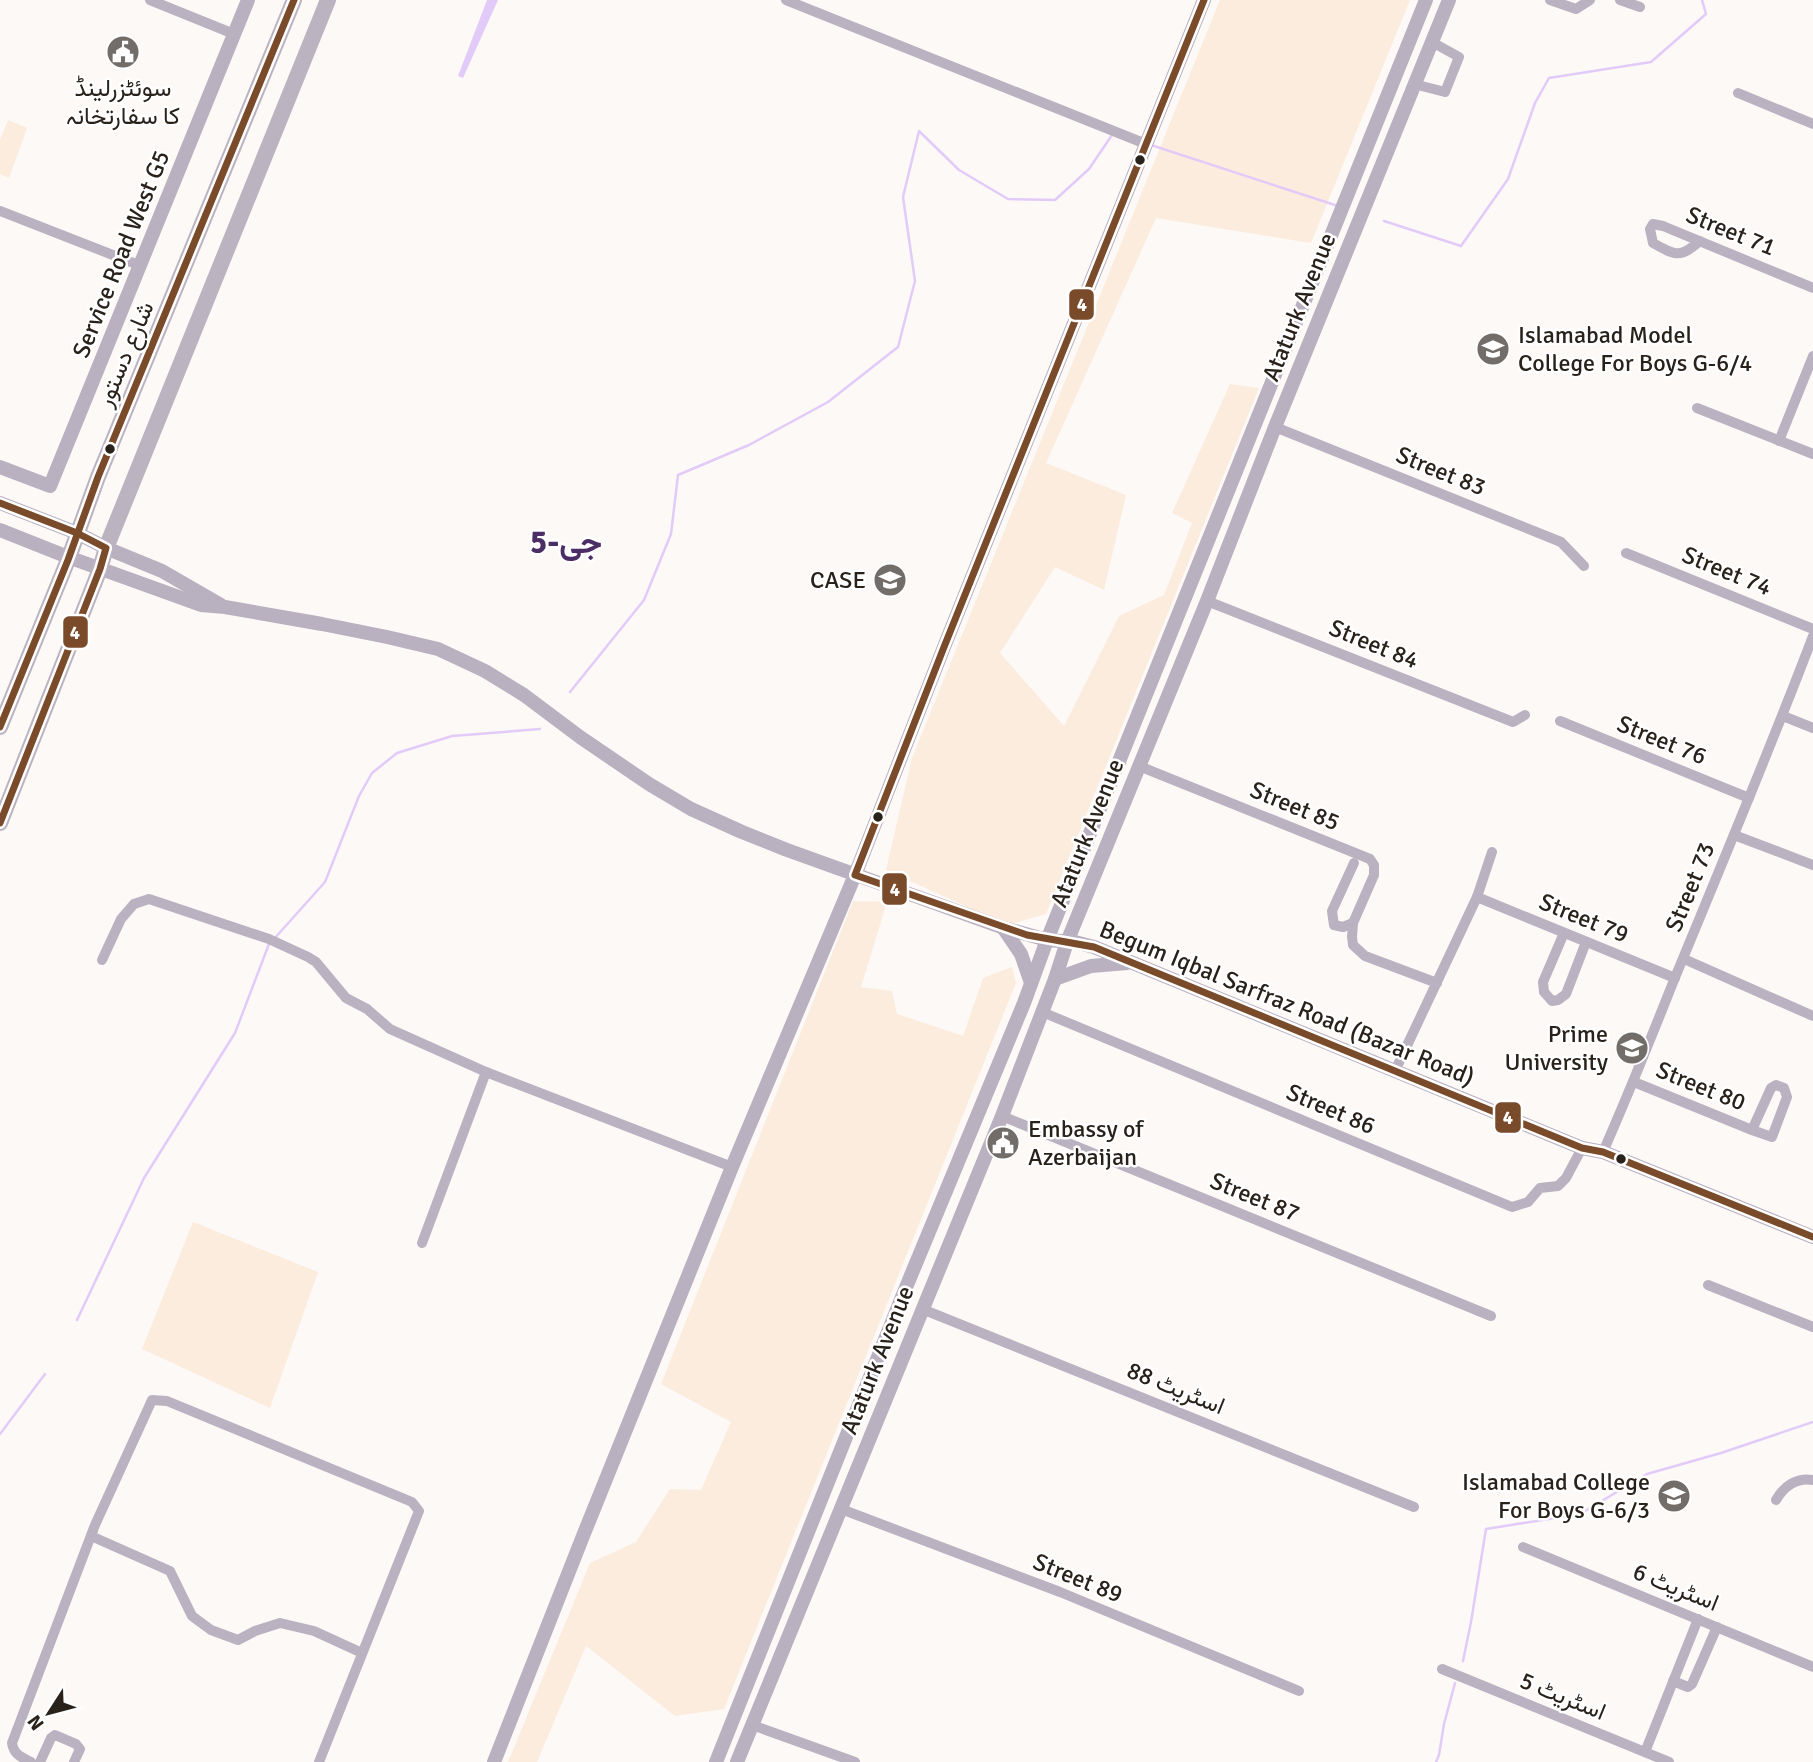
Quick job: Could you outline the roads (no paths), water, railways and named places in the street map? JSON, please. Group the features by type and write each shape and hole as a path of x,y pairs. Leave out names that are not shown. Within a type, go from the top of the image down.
{"main road":[{"name":"شارع دستور","path":"0,727 98,477 294,0"},
{"path":"0,823 106,548 328,0"}],"street":[{"path":"150,0 234,34"},
{"name":"Service Road West G5","path":"0,467 50,486 248,0"},
{"path":"786,0 1146,144"},
{"path":"494,1762 732,1167 855,875 1204,0"},
{"name":"Ataturk Avenue","path":"716,1762 1426,0"},
{"name":"Ataturk Avenue","path":"737,1762 1002,1115 1067,942 1449,0"},
{"path":"1550,0 1576,9 1590,0"},
{"path":"1620,0 1640,7"},
{"path":"1413,84 1444,92 1459,57 1432,42"},
{"path":"1738,93 1813,124"},
{"path":"0,211 141,266"},
{"name":"Street 71","path":"1700,241 1687,252 1673,253 1653,243 1650,229 1653,224 1663,226 1700,241 1813,288"},
{"path":"1779,441 1813,356"},
{"path":"1272,380 1291,386"},
{"path":"1697,408 1813,454"},
{"name":"Street 83","path":"1275,427 1561,542 1584,566"},
{"path":"0,503 77,533 162,571 225,607"},
{"name":"Begum Iqbal Sarfraz Road (Bazar Road)","path":"0,530 201,605 387,637 438,649 485,671 524,695 649,784 691,809 742,832 1004,928 1047,940 1094,947 1582,1148 1603,1152 1813,1237"},
{"name":"Street 74","path":"1626,553 1813,629"},
{"name":"Street 84","path":"1207,601 1513,722 1525,715"},
{"name":"Street 73","path":"1603,1152 1783,716 1813,636"},
{"path":"1783,716 1813,728"},
{"name":"Street 76","path":"1560,721 1749,799"},
{"name":"Street 85","path":"1139,766 1370,859 1374,865 1374,875 1353,923"},
{"path":"1734,835 1813,865"},
{"path":"1395,1070 1477,897 1492,852"},
{"path":"1354,863 1332,911 1334,925 1343,927 1353,923 1353,945 1365,956 1437,983"},
{"name":"Street 79","path":"1477,897 1675,978"},
{"path":"102,960 121,919 134,904 149,899 270,939 308,957 316,962 346,998 367,1009 390,1029 486,1072 732,1167"},
{"path":"1004,928 1021,954 1031,983"},
{"path":"1564,933 1543,982 1544,992 1552,1001 1566,994 1586,942"},
{"path":"1684,959 1813,1016"},
{"path":"1055,979 1091,966 1132,962"},
{"name":"Street 86","path":"1042,1012 1512,1207 1528,1202 1539,1188 1558,1186 1566,1178 1582,1148"},
{"path":"422,1243 486,1072"},
{"name":"Street 80","path":"1634,1082 1772,1137 1787,1097 1784,1088 1771,1088 1752,1129"},
{"name":"Street 87","path":"1002,1115 1491,1317"},
{"path":"1708,1285 1813,1327"},
{"name":"اسٹریٹ 88","path":"922,1308 1414,1507"},
{"path":"31,1762 19,1756 13,1750 12,1743 91,1536 152,1400 167,1401 412,1502 419,1511 319,1762"},
{"path":"838,1459 858,1467"},
{"path":"1776,1500 1784,1489 1797,1481 1803,1478 1813,1480"},
{"name":"Street 89","path":"841,1508 1060,1592 1299,1691"},
{"path":"91,1536 170,1571 191,1616 211,1630 238,1640 280,1623 314,1631 362,1653"},
{"name":"اسٹریٹ 6","path":"1523,1547 1813,1667"},
{"path":"1645,1752 1698,1619"},
{"path":"1673,1681 1688,1687 1692,1684 1717,1627"},
{"name":"اسٹریٹ 5","path":"1442,1669 1669,1762"},
{"path":"751,1725 855,1762"},
{"path":"40,1762 55,1735 76,1744 79,1749 74,1762"}],"waterway":[{"path":"1384,221 1461,246 1508,179 1535,103 1549,78 1651,62 1706,14 1702,0"},
{"path":"570,692 644,600 671,534 678,475 749,445 828,402 898,347 915,281 903,197 919,131 959,170 1008,199 1055,200 1089,169 1112,135"},
{"path":"1151,145 1338,206"},
{"path":"274,939 325,882 359,796 372,773 397,753 452,736 540,729"},
{"path":"77,1320 144,1178 235,1033 269,944"},
{"path":"0,1434 45,1374"},
{"path":"1463,1661 1486,1529 1580,1514 1647,1474 1813,1422"},
{"path":"1436,1762 1455,1683"}],"place":[{"name":"سوئٹزرلینڈ کا سفارتخانہ","path":"123,52"},
{"name":"Islamabad Model College For Boys G-6/4","path":"1493,349"},
{"name":"CASE","path":"890,580"},
{"name":"Prime University","path":"1632,1048"},
{"name":"Embassy of Azerbaijan","path":"1003,1143"},
{"name":"Islamabad College For Boys G-6/3","path":"1674,1496"}],"district":[{"name":"جی-5","path":"566,542"}]}
